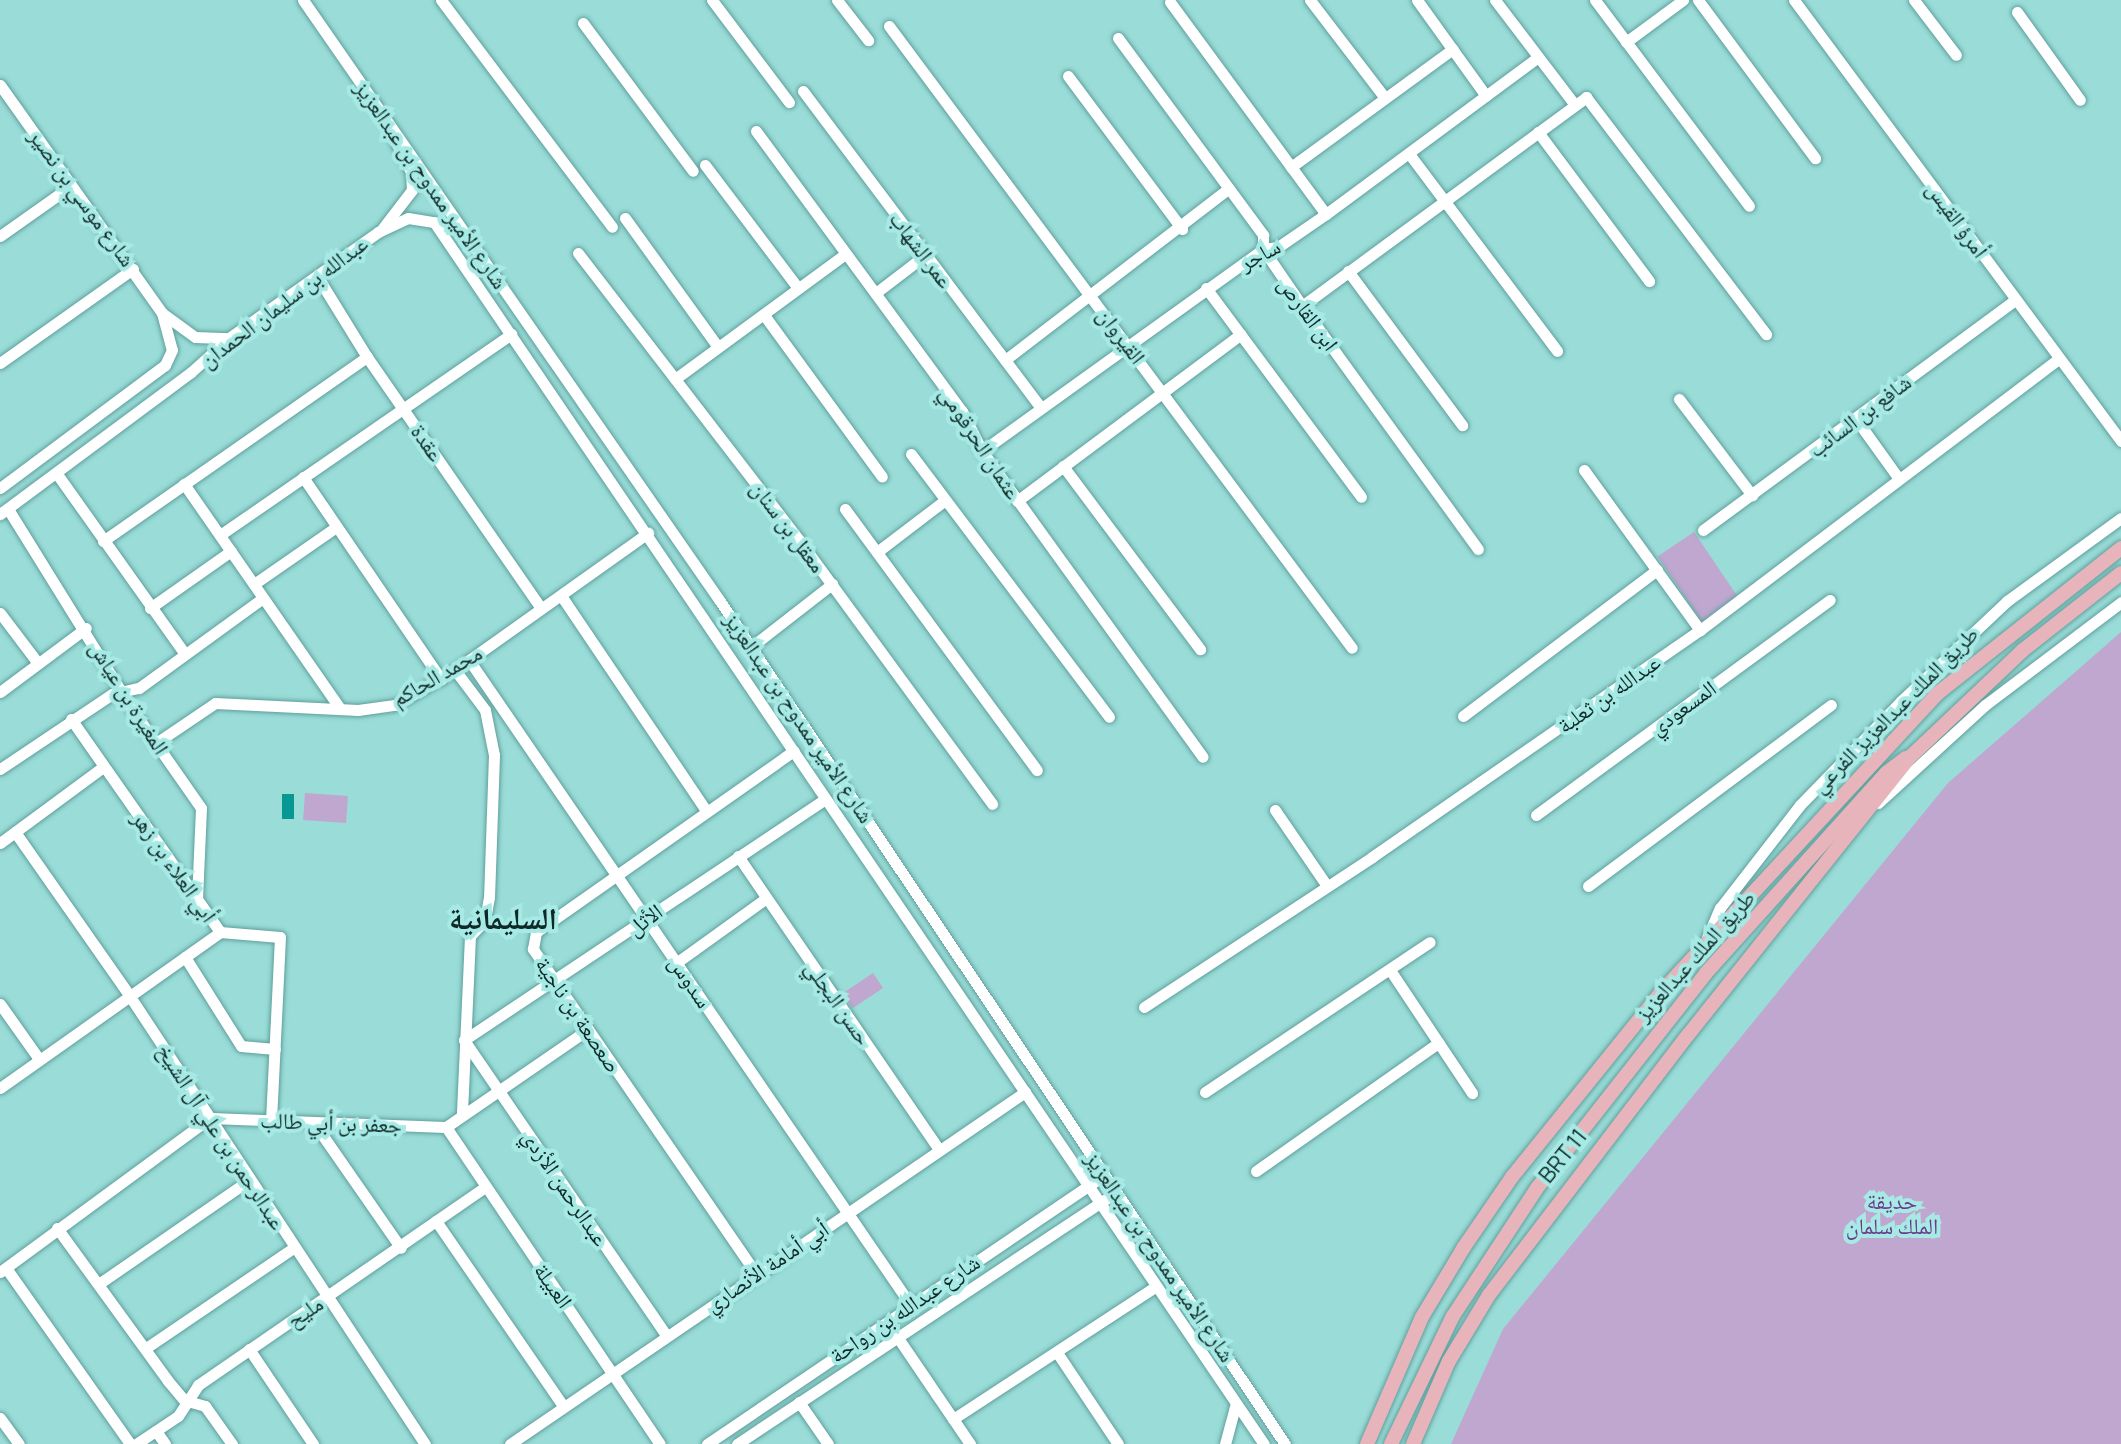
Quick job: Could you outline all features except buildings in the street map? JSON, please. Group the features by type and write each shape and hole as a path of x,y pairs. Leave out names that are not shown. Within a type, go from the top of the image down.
{"main road":[{"name":"طريق الملك عبدالعزيز","path":"1367,1444 1422,1317 1464,1247 1512,1177 1707,938 1937,694 2121,548"},
{"name":"طريق الملك عبدالعزيز","path":"1413,1444 1449,1361 1489,1295 1688,1035 1878,803 1911,756 2022,651 2121,573"},
{"name":"BRT 11","path":"1391,1444 1453,1316 1528,1201 1706,973 1886,773 1911,756"},
{"name":"BRT 11","path":"1776,894 1835,800"}],"street":[{"name":"شارع الأمير ممدوح بن عبدالعزيز","path":"303,0 751,647 1285,1444"},
{"path":"441,0 612,227"},
{"path":"712,0 789,102"},
{"path":"837,0 868,40"},
{"path":"1310,0 1385,98"},
{"path":"1417,0 1486,96"},
{"path":"1495,0 1575,105"},
{"path":"1595,0 1749,206"},
{"path":"1626,42 1683,0"},
{"path":"1698,0 1815,158"},
{"name":"أمرؤ القيس","path":"1794,0 2121,441"},
{"path":"1914,0 1956,55"},
{"path":"1170,2 1326,214"},
{"path":"2017,12 2080,100"},
{"path":"583,23 693,171"},
{"name":"القيروان","path":"889,26 1352,648"},
{"name":"ابن القارص","path":"1118,38 1263,235 1263,249 1302,306 1478,549"},
{"path":"1291,167 1453,49"},
{"name":"ساجر","path":"982,451 1126,343 1263,249 1278,247 1410,155 1537,58"},
{"path":"1068,76 1182,229"},
{"name":"شارع موسي بن نصير","path":"0,85 162,313"},
{"name":"عمر الشهاب","path":"803,91 1040,407"},
{"path":"1302,306 1586,97 1766,334"},
{"path":"378,232 412,190 411,172 391,142 388,125"},
{"name":"عثمان الحرقومي","path":"756,131 962,411 982,451 1203,757"},
{"path":"1538,132 1649,281"},
{"path":"1410,155 1557,351"},
{"path":"705,165 798,288"},
{"path":"0,236 71,186"},
{"path":"1005,360 1182,229 1229,188"},
{"name":"شارع الأمير ممدوح بن عبدالعزيز","path":"378,232 419,217 445,233 1264,1444"},
{"path":"625,218 718,347"},
{"name":"عبدالله بن سليمان الحمدان","path":"4,512 190,373 229,338 378,232"},
{"name":"معقل بن سنان","path":"578,253 832,584 992,804"},
{"path":"675,379 845,254"},
{"path":"877,292 925,255"},
{"path":"0,363 133,269"},
{"path":"1348,271 1462,425"},
{"name":"عقدة","path":"317,276 367,357 540,607"},
{"path":"1206,288 1361,497"},
{"name":"شافع بن السائب","path":"1703,530 2015,300"},
{"path":"162,313 195,337 229,338"},
{"name":"عبدالله بن سليمان الحمدان","path":"0,488 165,365 172,350 162,313"},
{"path":"764,315 882,477"},
{"path":"220,535 511,334"},
{"path":"1017,501 1241,334"},
{"path":"103,541 367,357"},
{"name":"عبدالله بن ثعلبة","path":"1144,1007 1327,886 1700,630 1897,476 2059,358"},
{"path":"1679,399 1752,495"},
{"path":"1856,419 1897,476"},
{"path":"911,454 1109,717"},
{"path":"1063,466 1200,649"},
{"path":"1584,470 1700,630"},
{"path":"57,474 184,653"},
{"path":"303,477 441,679"},
{"path":"184,484 339,707"},
{"path":"877,552 944,501"},
{"path":"845,509 1037,770"},
{"name":"المغيرة بن عياش","path":"4,512 86,628 156,743 201,808 197,900"},
{"name":"طريق الملك عبدالعزيز الفرعي","path":"1707,938 1720,908 1800,805 1901,701 2007,601 2121,518"},
{"path":"254,584 336,527"},
{"name":"محمد الحاكم","path":"156,743 215,703 358,710 395,705 455,670 540,607 562,597 648,533"},
{"path":"150,608 231,551"},
{"path":"1463,716 1657,570"},
{"path":"751,647 832,584"},
{"path":"562,597 707,812"},
{"path":"0,769 71,719 125,690 139,688 263,598"},
{"name":"المسعودي","path":"1536,815 1830,600"},
{"path":"1878,803 1985,705 2121,602"},
{"path":"0,613 37,662"},
{"path":"0,692 86,628"},
{"name":"سدوس","path":"469,660 910,1304"},
{"path":"455,670 485,710 494,755 489,897 485,920 470,936 462,1115"},
{"path":"1588,886 1831,705"},
{"name":"أبي العلاء بن زهر","path":"71,719 220,932 280,937 271,1121"},
{"name":"صعصعة بن ناجية","path":"757,1275 533,949 536,932 794,751"},
{"path":"0,843 103,767"},
{"name":"الأثل","path":"464,1040 825,799"},
{"path":"1275,810 1327,886"},
{"name":"عبدالرحمن بن علي آل الشيخ","path":"15,832 129,995 248,1181 425,1444"},
{"name":"حسن البجلي","path":"738,856 939,1150"},
{"path":"676,963 765,899"},
{"path":"0,1088 220,932"},
{"path":"1205,1092 1430,942"},
{"path":"185,957 241,1046 275,1049"},
{"path":"1390,970 1472,1093"},
{"path":"0,1004 39,1059"},
{"path":"446,1127 587,1030"},
{"name":"عبدالرحمن الأزدي","path":"464,1040 666,1335"},
{"path":"1256,1171 1438,1043"},
{"name":"أبي أمامة الأنصاري","path":"510,1444 1025,1092"},
{"path":"130,1444 3,1270 210,1118"},
{"name":"جعفر بن أبي طالب","path":"210,1118 446,1127"},
{"path":"314,1123 401,1248"},
{"name":"العبيلة","path":"446,1127 660,1444"},
{"name":"شارع عبدالله بن رواحة","path":"707,1444 1105,1175"},
{"path":"100,1283 248,1181"},
{"name":"مليح","path":"136,1444 178,1416 184,1400 249,1349 401,1248 485,1187"},
{"name":"شارع عبدالله بن رواحة","path":"737,1444 896,1335 1116,1192"},
{"path":"436,1221 563,1406"},
{"path":"57,1228 184,1400 205,1406 232,1444"},
{"path":"146,1348 293,1248"},
{"path":"953,1419 1058,1354 1155,1287"},
{"path":"896,1335 970,1444"},
{"path":"249,1349 313,1444"},
{"path":"1058,1354 1118,1444"},
{"path":"799,1402 828,1444"},
{"path":"1225,1444 1236,1403"},
{"path":"0,1418 19,1444"},
{"path":"156,1431 165,1444"}],"green space":[{"path":"1694,532 1739,598 1702,623 1658,557"},
{"name":"حديقة الملك سلمان","path":"2121,632 2121,1444 1451,1444 1503,1329 1948,783"},
{"path":"305,793 348,796 346,823 303,820"},
{"path":"873,973 883,988 852,1009 842,994"}],"water":[{"path":"282,794 294,794 294,819 282,819"}],"district":[{"name":"السليمانية","path":"503,918"}]}
